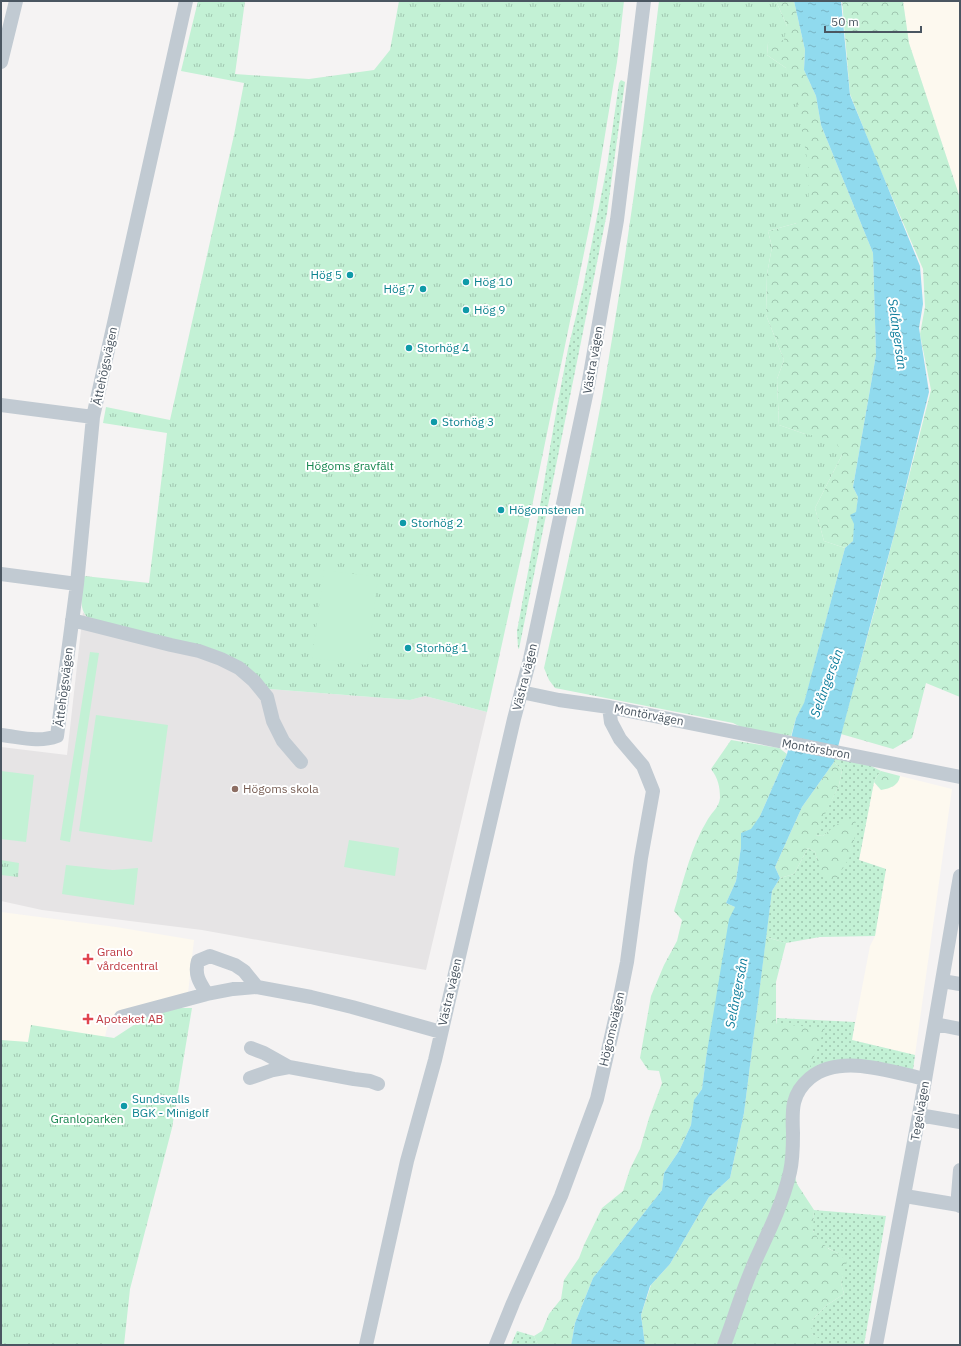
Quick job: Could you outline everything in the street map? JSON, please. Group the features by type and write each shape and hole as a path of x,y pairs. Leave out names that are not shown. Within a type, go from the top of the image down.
{"street":[{"path":"1,62 16,1"},
{"name":"Ättehögsvägen","path":"1,735 38,739 48,739 57,736 77,584 93,417 186,1"},
{"name":"Västra vägen","path":"366,1345 407,1161 435,1060 530,659 588,386 617,220 644,1"},
{"path":"1,406 93,417"},
{"path":"1,574 77,584"},
{"path":"72,620 199,651 221,659 239,668 254,681 267,697 273,722 283,741 301,762"},
{"name":"Montörvägen","path":"521,692 776,741"},
{"name":"Högomsvägen","path":"496,1345 513,1302 561,1196 597,1099 627,962 641,858 653,791 643,766 620,739 611,722 609,708"},
{"name":"Montörsbron","path":"776,741 960,777"},
{"name":"Tegelvägen","path":"876,1345 905,1196 960,876"},
{"path":"207,994 197,978 196,969 198,961 210,956 244,971 257,986"},
{"path":"942,981 960,984"},
{"path":"121,1017 207,994 257,986 318,999 441,1032"},
{"path":"934,1024 960,1030"},
{"path":"251,1048 264,1053 289,1067 370,1081 378,1084"},
{"path":"724,1345 757,1257 771,1229 790,1172 793,1149 792,1107 796,1095 802,1086 811,1077 823,1070 834,1067 849,1066 865,1066 925,1079"},
{"path":"250,1078 273,1070 289,1067"},
{"path":"919,1115 960,1122"},
{"path":"905,1196 960,1205 958,1195 960,1170"}],"shaded area":[{"path":"903,1 960,1 960,198 909,43"},
{"name":"Högoms skola","path":"83,612 88,618 210,652 269,689 410,700 425,696 487,712 426,970 202,930 42,910 1,901 1,747 67,755"},
{"path":"900,776 952,789 915,1055 852,1040 870,946 875,936 886,869 859,860 874,782 881,790 899,781"},
{"path":"1,912 116,927 194,940 188,993 109,1018 105,1037 31,1026 28,1043 1,1040"}],"green space":[{"name":"Högoms gravfält","path":"198,1 245,1 235,74 309,79 374,70 390,50 399,1 624,1 617,62 592,214 529,521 487,712 425,696 410,700 269,689 250,674 88,618 85,614 82,604 84,576 149,583 167,433 103,423 106,407 170,420 234,135 244,83 181,71"},
{"path":"659,1 776,1 787,26 784,40 768,43 767,55 786,68 796,97 808,164 809,204 797,223 768,231 772,247 767,274 766,315 784,360 777,379 779,425 805,434 835,440 842,455 815,508 824,541 845,548 804,704 796,718 791,736 747,730 733,723 555,688 549,680 544,668 602,398 633,200"},
{"path":"776,1 794,1 805,50 804,70 816,96 821,125 873,253 876,355 853,487 858,497 853,541 845,548 824,541 815,508 842,455 805,434 779,425 777,379 784,360 766,315 767,274 772,247 768,231 797,223 786,68 767,55 768,43 787,26"},
{"path":"842,1 903,1 909,43 960,198 960,697 926,683 912,738 893,749 841,734 880,590 931,390 920,334 925,307 923,269 877,162 850,94"},
{"path":"621,80 625,82 607,213 519,649 517,631 557,407 607,166 619,83"},
{"path":"324,570 378,577 367,665 312,658"},
{"path":"90,652 99,653 70,842 60,840"},
{"path":"96,715 168,725 152,842 79,831"},
{"path":"731,740 779,748 787,754 760,816 751,830 741,833 741,847 736,881 726,903 735,907 706,1058 702,1089 695,1099 691,1125 679,1151 664,1173 662,1190 593,1278 575,1323 571,1345 538,1345 534,1336 542,1331 549,1314 561,1299 564,1280 579,1258 602,1208 623,1191 630,1169 640,1149 649,1118 662,1083 659,1071 648,1070 640,1058 651,996 664,965 677,941 682,920 674,911 692,852 702,829 717,806 720,798 718,783 711,769"},
{"path":"835,758 863,762 881,771 874,782 859,860 886,869 875,936 820,937 786,943 766,937 772,891 780,878 794,874 808,848 815,852 817,860 831,830 823,836 814,835 839,785 842,770 833,761"},
{"path":"834,762 842,770 839,785 815,835 823,836 841,822 854,818 857,826 851,855 835,881 823,877 815,852 808,848 794,874 780,878 775,867 802,807"},
{"path":"1,771 34,775 26,842 1,839"},
{"path":"881,771 900,776 898,782 891,787 881,790 874,782"},
{"path":"349,840 399,848 395,876 344,867"},
{"path":"1,860 19,863 18,877 1,875"},
{"path":"66,865 113,870 138,868 134,905 62,894"},
{"path":"766,937 786,943 776,982 776,1024 825,1028 807,1075 793,1095 791,1161 797,1184 814,1210 813,1231 820,1241 829,1249 838,1253 847,1261 841,1283 844,1294 827,1305 812,1320 812,1334 820,1339 816,1345 645,1345 641,1315 651,1285 670,1264 709,1197 730,1178 744,1113"},
{"name":"Granloparken","path":"169,1008 192,1008 172,1128 130,1289 124,1345 1,1345 1,1040 28,1042 31,1025 114,1038 146,1017"},
{"path":"777,1018 855,1022 852,1040 915,1055 913,1070 855,1062 803,1080 776,1025"},
{"path":"814,1210 886,1216 864,1345 816,1345 819,1339 812,1334 812,1320 827,1305 844,1294 841,1283 843,1274 838,1253 823,1244 814,1234"},
{"path":"517,1331 534,1336 538,1345 511,1345"}],"water":[{"name":"Selångersån","path":"794,1 841,1 850,95 920,266 923,304 919,328 929,392 895,531 834,762 802,807 775,867 780,878 772,891 744,1113 730,1178 709,1197 670,1264 650,1286 641,1315 645,1345 571,1345 575,1323 593,1278 662,1190 664,1173 679,1151 691,1125 694,1100 702,1089 729,919 735,907 726,903 736,881 741,847 741,833 751,829 760,816 787,754 796,718 804,703 845,548 853,541 854,524 850,515 856,512 858,497 853,487 876,355 873,253 821,125 816,96 804,70 805,50"}],"place":[{"name":"Hög 5","path":"350,275"},
{"name":"Hög 10","path":"466,282"},
{"name":"Hög 7","path":"423,289"},
{"name":"Hög 9","path":"466,310"},
{"name":"Storhög 4","path":"409,348"},
{"name":"Storhög 3","path":"434,422"},
{"name":"Högomstenen","path":"501,510"},
{"name":"Storhög 2","path":"403,523"},
{"name":"Storhög 1","path":"408,648"},
{"name":"Högoms skola","path":"235,789"},
{"name":"Granlo vårdcentral","path":"88,959"},
{"name":"Apoteket AB","path":"88,1019"},
{"name":"Sundsvalls BGK - Minigolf","path":"124,1106"}]}
